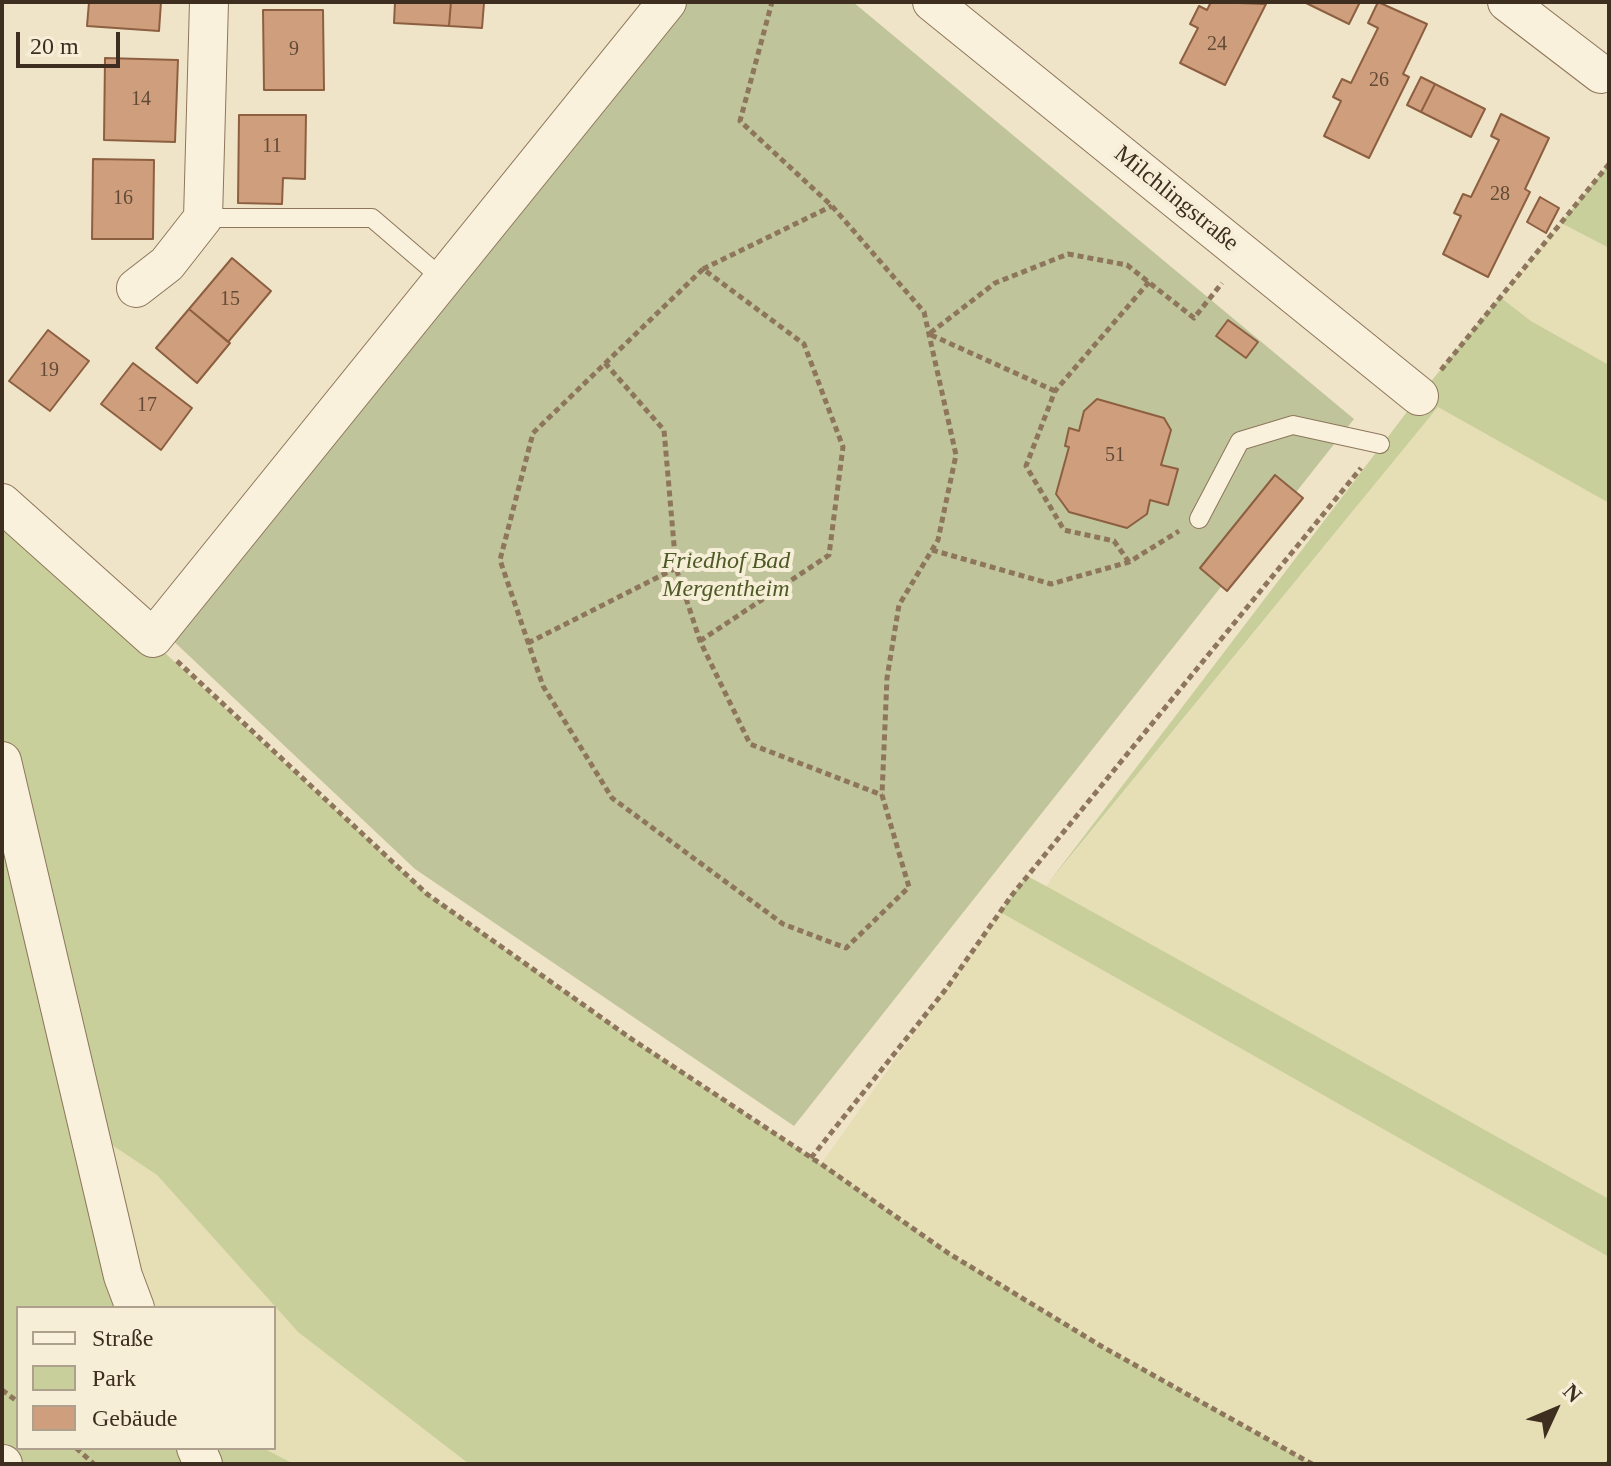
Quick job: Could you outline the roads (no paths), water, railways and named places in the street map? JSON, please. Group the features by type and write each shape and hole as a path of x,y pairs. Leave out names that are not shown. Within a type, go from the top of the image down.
{"street":[{"path":"136,288 167,264 203,218 209,2"},
{"path":"2,503 153,638 667,2"},
{"name":"Milchlingstraße","path":"932,2 1419,396"},
{"path":"1507,2 1601,74"},
{"path":"2,761 123,1276 134,1306"}],"lane":[{"path":"203,218 372,218 443,279"},
{"path":"1199,519 1240,441 1293,425 1380,444"}],"park label":[{"name":"Friedhof Bad Mergentheim","path":"726,576"}]}
